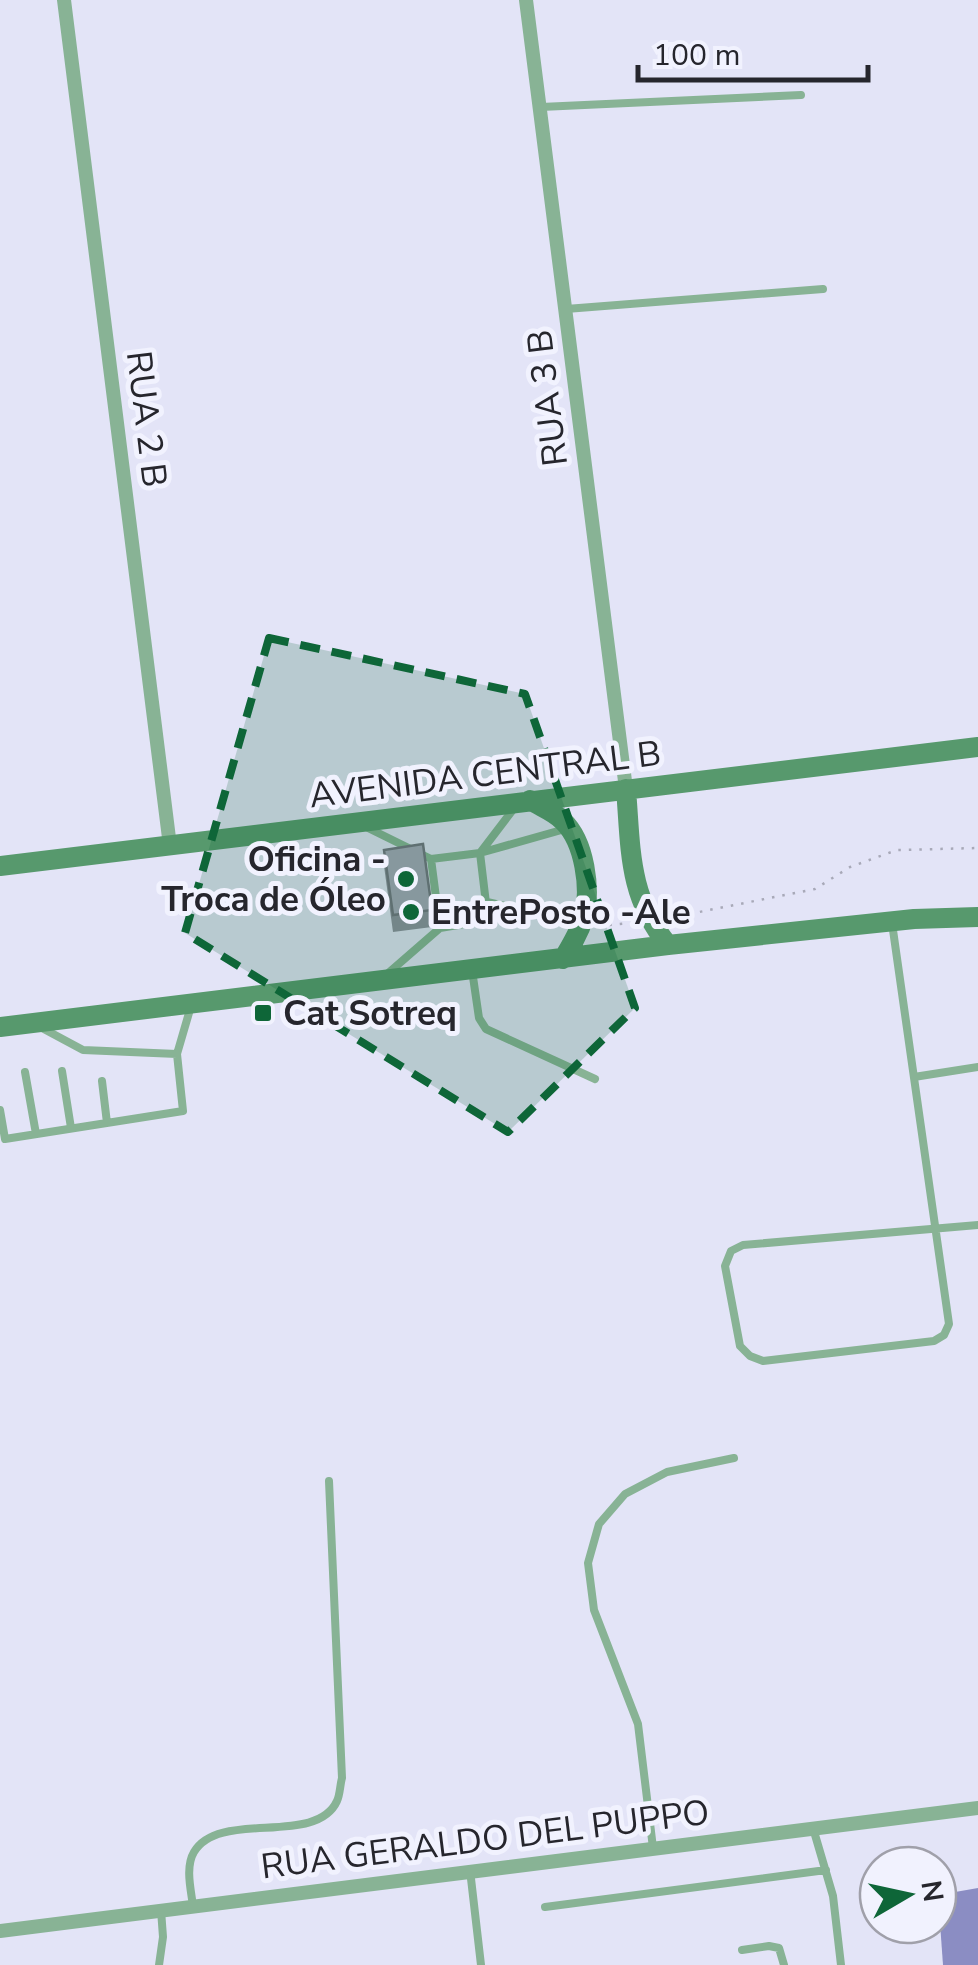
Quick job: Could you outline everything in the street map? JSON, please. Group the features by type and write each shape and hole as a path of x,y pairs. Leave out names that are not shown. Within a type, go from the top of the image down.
{"main road":[{"name":"AVENIDA CENTRAL B","path":"0,866 978,747"},
{"path":"626,790 639,898 649,922 668,945"},
{"path":"525,801 562,819 581,856 586,891 582,923 563,959"},
{"path":"1,1021 34,1023 668,945 978,916"}],"street":[{"name":"RUA 2 B","path":"64,0 170,846"},
{"name":"RUA 3 B","path":"526,0 626,790"},
{"name":"RUA GERALDO DEL PUPPO","path":"0,1931 978,1808"}],"lane":[{"path":"542,107 800,95"},
{"path":"566,309 823,289"},
{"path":"379,981 440,928 484,922 489,915 480,853 525,801"},
{"path":"356,822 432,858 480,853 569,828"},
{"path":"432,858 440,928"},
{"path":"487,902 582,923"},
{"path":"892,922 936,1229 949,1324 944,1335 934,1341 762,1361 740,1346 724,1266 731,1250 743,1245 936,1229 978,1225"},
{"path":"472,970 479,1018 486,1029 595,1079"},
{"path":"0,1110 5,1139 183,1111 177,1054 192,1003"},
{"path":"34,1023 84,1050 177,1054"},
{"path":"914,1077 978,1068"},
{"path":"62,1071 71,1128"},
{"path":"25,1072 36,1134"},
{"path":"102,1081 108,1123"},
{"path":"653,1848 638,1724 594,1610 588,1563 599,1524 625,1494 667,1472 734,1458"},
{"path":"193,1906 189,1869 193,1852 204,1841 222,1833 309,1822 326,1816 337,1801 342,1778 329,1481"},
{"path":"813,1828 833,1896 840,1965"},
{"path":"470,1870 481,1965"},
{"path":"546,1906 826,1870"},
{"path":"160,1965 161,1910"},
{"path":"742,1950 780,1948 784,1965"}],"highlighted area":[{"path":"269,638 525,694 635,1008 508,1132 185,933"}],"water":[{"path":"978,1888 978,1965 943,1965 942,1945 958,1945 958,1892"}],"building":[{"path":"423,844 432,910 393,915 384,850"}],"place":[{"name":"Oficina - Troca de Óleo","path":"406,879"},
{"name":"EntrePosto -Ale","path":"411,912"},
{"name":"Cat Sotreq","path":"263,1013"}]}
